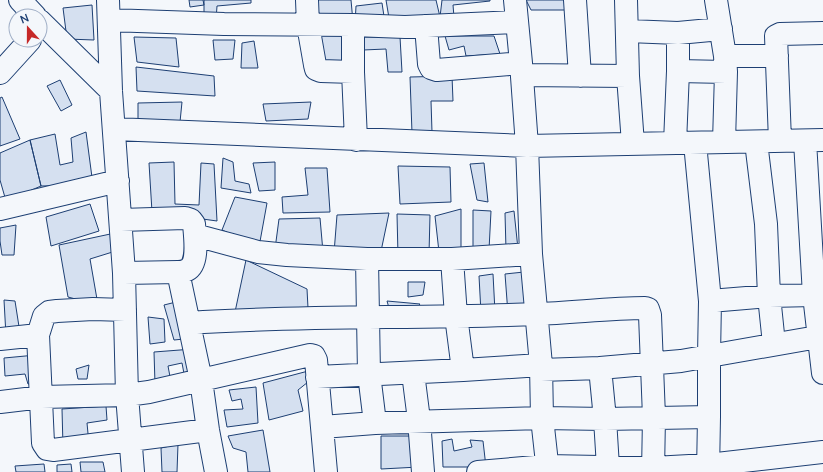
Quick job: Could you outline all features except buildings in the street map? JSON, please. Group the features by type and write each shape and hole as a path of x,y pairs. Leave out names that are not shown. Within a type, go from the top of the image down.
{"street":[{"path":"307,0 308,25 314,66 316,69 321,71 353,72"},
{"path":"515,0 527,146 531,254 541,368 542,418 548,469"},
{"path":"575,0 580,76"},
{"path":"626,0 628,76 633,144"},
{"path":"716,0 725,64 724,142"},
{"path":"133,472 127,395 121,220 111,92 109,10 224,24 405,27 517,22"},
{"path":"353,25 353,72 356,140"},
{"path":"426,26 429,64 431,68 437,70 521,69 580,76 628,76"},
{"path":"628,31 678,33 721,29"},
{"path":"678,33 678,70 685,143 710,301 708,356 710,417 708,468"},
{"path":"780,141 777,35 823,33"},
{"path":"48,35 111,92"},
{"path":"0,73 20,48"},
{"path":"678,70 778,56"},
{"path":"114,129 527,146 814,140 814,295 821,336 823,373"},
{"path":"756,142 766,224 769,296 774,344"},
{"path":"0,209 118,181"},
{"path":"121,220 185,218 191,220 194,224 195,235 195,259 191,267 187,270 178,272 124,273"},
{"path":"195,235 258,252 367,259 452,259 531,254"},
{"path":"367,259 369,374 375,422"},
{"path":"452,259 456,316 463,370"},
{"path":"178,272 201,380 216,472"},
{"path":"710,301 769,296 814,295"},
{"path":"188,323 252,319 368,319 536,314 645,308 648,309 650,315 654,417 653,470"},
{"path":"125,310 94,309 49,312 44,316 38,335 43,443 47,449 53,450 208,430"},
{"path":"0,339 38,335"},
{"path":"317,377 463,370 600,368 652,364 681,361 821,336"},
{"path":"0,402 42,397 127,395 160,390 310,355 314,356 316,360 326,472"},
{"path":"600,368 608,467"},
{"path":"413,373 419,420 423,472"},
{"path":"322,427 419,420 710,417"},
{"path":"478,472 608,467 653,470 787,464 823,452"}]}
